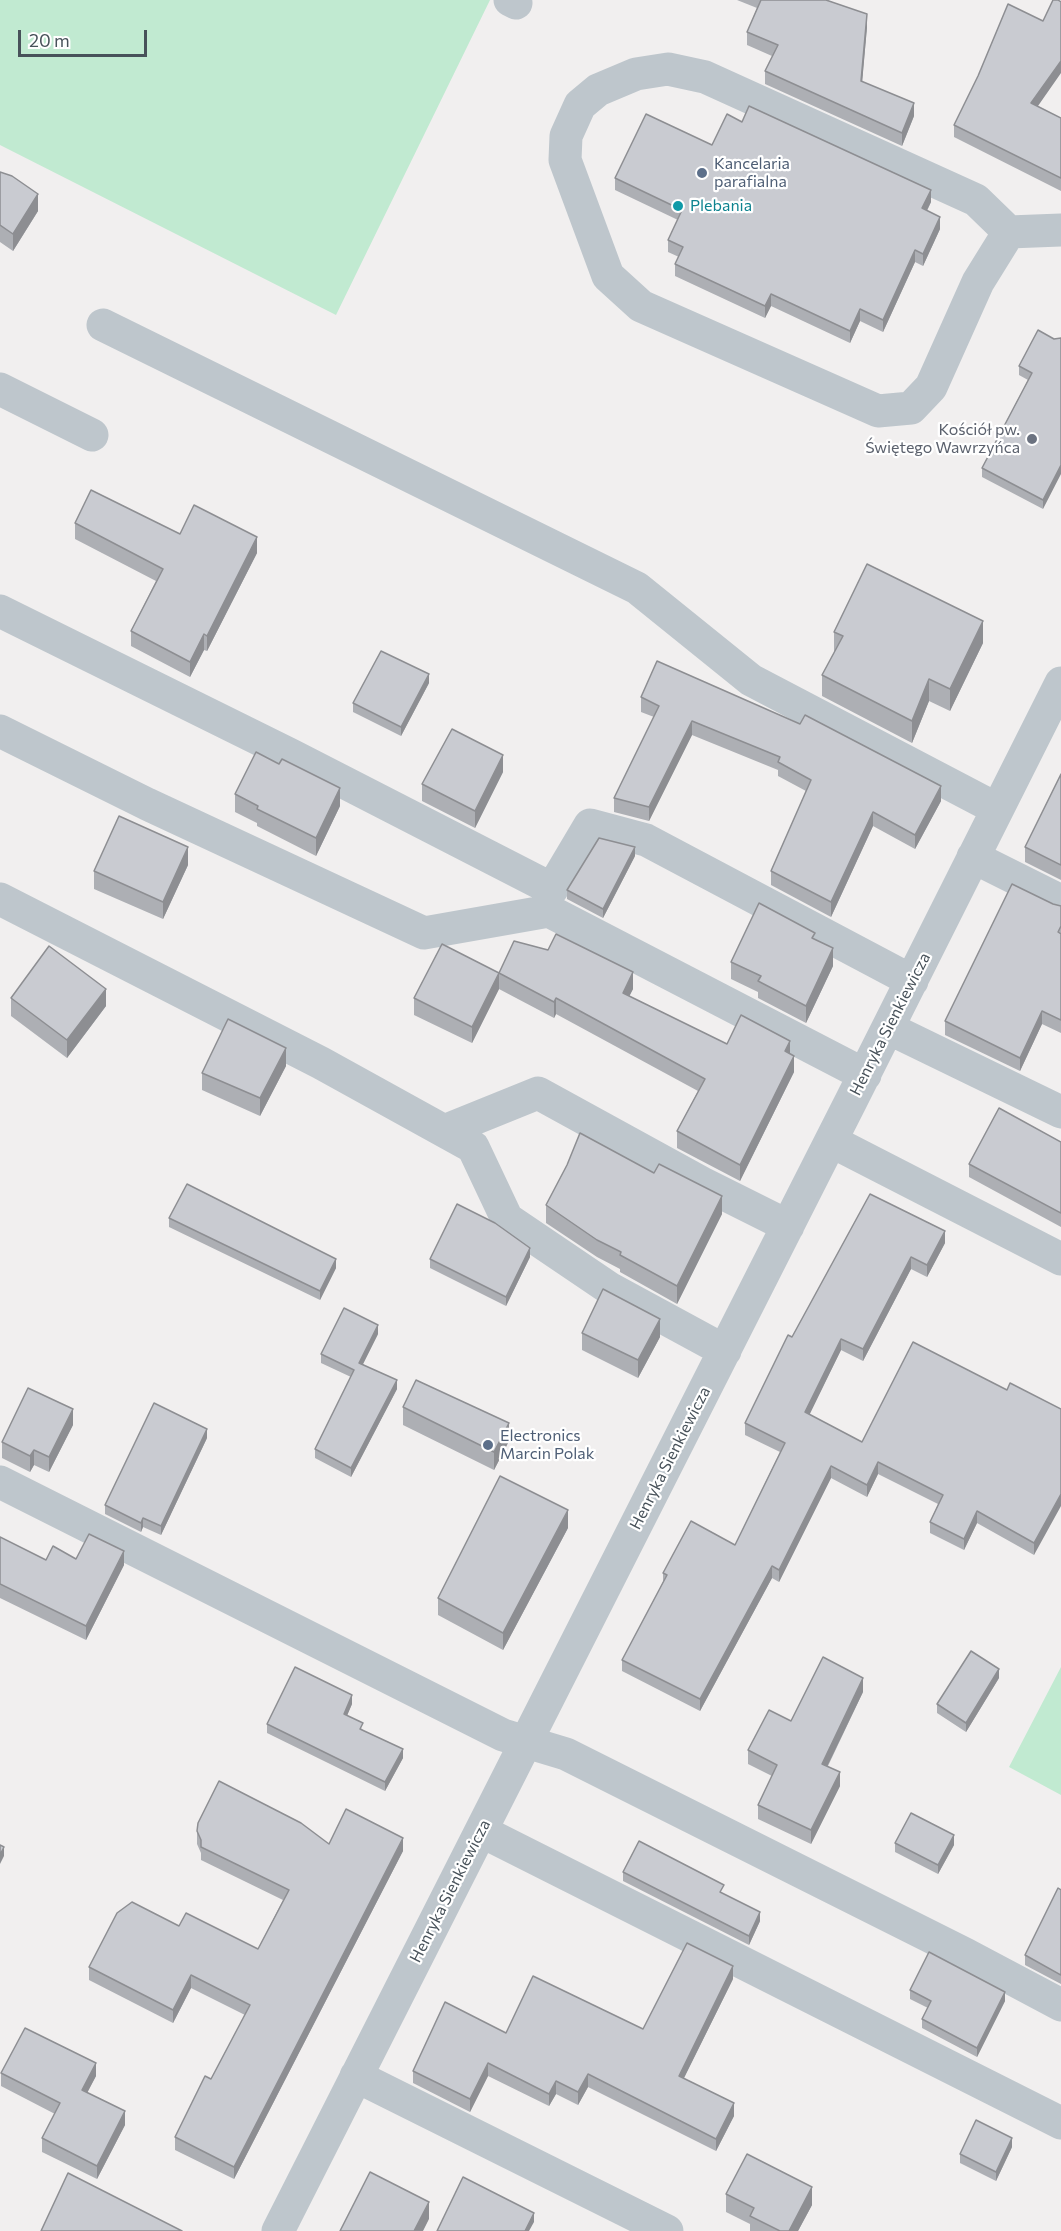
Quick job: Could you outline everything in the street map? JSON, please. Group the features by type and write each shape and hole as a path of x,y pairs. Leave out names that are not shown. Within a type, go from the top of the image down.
{"street":[{"path":"1009,232 978,282 931,387 910,408 878,411 641,306 608,276 565,160 566,136 580,105 598,90 636,74 668,69 705,77 976,200 1009,232 1061,230"},
{"path":"103,325 637,588 751,680 997,809"},
{"path":"0,389 92,435"},
{"path":"0,611 291,755 552,889 591,825 646,840 912,981"},
{"name":"Henryka Sienkiewicza","path":"278,2231 1059,690"},
{"path":"0,731 157,809 424,933 549,911 865,1075"},
{"path":"973,857 1061,901"},
{"path":"0,898 321,1063 473,1147 507,1219 609,1288 725,1351"},
{"path":"888,1028 1061,1112"},
{"path":"444,1131 538,1093 702,1183 788,1226"},
{"path":"831,1141 1061,1259"},
{"path":"0,1482 502,1735 566,1754 967,1955 1061,2006"},
{"path":"481,1831 1061,2123"},
{"path":"356,2076 667,2231"}],"green space":[{"path":"0,0 490,0 336,315 0,145"},
{"path":"1061,1667 1061,1795 1009,1767"}],"building":[{"path":"761,0 826,0 867,14 861,81 914,103 902,133 765,71 778,45 747,32"},
{"path":"1053,0 1061,2 1061,61 1031,103 1061,118 1061,178 954,125 978,76 1008,4 1043,21"},
{"path":"749,106 931,190 922,208 940,217 923,254 915,250 883,320 860,309 850,331 771,294 765,306 675,264 683,247 668,240 682,210 615,178 646,114 712,145 727,114 742,122"},
{"path":"0,172 12,176 38,194 13,234 0,225"},
{"name":"Kościół pw. Świętego Wawrzyńca","path":"1038,330 1054,339 1061,338 1061,465 1043,500 982,468 1032,373 1019,366"},
{"path":"91,490 180,534 194,505 257,537 207,636 204,634 190,662 131,631 163,569 75,523"},
{"path":"867,564 983,621 950,689 929,679 912,721 822,675 843,636 834,632"},
{"path":"381,651 429,674 401,727 353,703"},
{"path":"657,661 800,724 805,715 941,786 915,835 873,812 831,902 771,871 811,780 778,762 780,757 692,721 649,807 614,798 659,706 641,697"},
{"path":"452,729 503,755 475,811 422,784"},
{"path":"256,752 279,764 282,759 340,788 316,838 257,809 258,806 235,794"},
{"path":"1061,774 1061,865 1025,847"},
{"path":"119,816 188,847 163,902 94,871"},
{"path":"599,838 635,847 603,909 567,890"},
{"path":"1012,884 1061,906 1061,926 1058,932 1061,934 1061,1020 1042,1011 1020,1058 945,1021"},
{"path":"759,903 815,933 812,938 833,948 806,1006 758,981 761,976 731,962"},
{"path":"556,934 633,972 623,993 727,1044 741,1015 790,1041 785,1051 794,1056 740,1165 677,1131 705,1079 556,998 554,1002 499,973 514,941 548,950"},
{"path":"442,944 499,973 472,1027 414,998"},
{"path":"49,946 106,989 67,1040 11,998"},
{"path":"228,1019 286,1048 260,1098 202,1073"},
{"path":"999,1108 1061,1142 1061,1213 969,1164"},
{"path":"580,1133 654,1173 659,1164 722,1196 677,1286 620,1255 621,1252 597,1240 546,1205 567,1165"},
{"path":"187,1184 336,1259 320,1291 169,1218"},
{"path":"870,1194 945,1231 927,1265 911,1257 863,1349 841,1339 805,1412 862,1442 913,1342 1007,1390 1010,1383 1061,1409 1061,1494 1034,1543 977,1511 964,1539 930,1522 943,1495 878,1462 867,1485 831,1466 779,1570 772,1566 700,1699 622,1660 667,1575 663,1573 691,1521 735,1545 785,1443 745,1423 788,1335 792,1337"},
{"path":"457,1204 495,1223 530,1248 506,1297 430,1259"},
{"path":"603,1289 660,1319 638,1360 582,1333"},
{"path":"344,1308 378,1325 359,1363 397,1380 351,1468 315,1449 354,1370 321,1354"},
{"path":"416,1380 509,1423 494,1452 403,1407"},
{"path":"28,1388 73,1409 49,1457 34,1450 30,1456 2,1442"},
{"path":"154,1403 207,1429 161,1526 143,1518 141,1523 105,1505"},
{"path":"500,1476 568,1510 503,1633 438,1598"},
{"path":"89,1534 124,1551 86,1626 0,1584 0,1537 46,1560 53,1546 76,1559"},
{"path":"971,1651 999,1669 966,1723 937,1704"},
{"path":"823,1657 863,1678 822,1764 840,1772 811,1830 758,1805 777,1765 748,1750 769,1710 791,1721"},
{"path":"295,1667 352,1695 344,1714 363,1723 360,1729 403,1749 385,1782 267,1724"},
{"path":"219,1781 301,1823 329,1844 346,1809 403,1838 234,2167 175,2137 205,2076 211,2079 250,2005 191,1975 173,2010 89,1967 117,1913 132,1902 179,1926 186,1913 258,1949 289,1890 201,1847 197,1831 198,1823"},
{"path":"911,1813 954,1835 938,1865 895,1843"},
{"path":"639,1841 724,1885 720,1892 760,1912 749,1936 623,1872"},
{"path":"1058,1888 1061,1890 1061,1975 1025,1955"},
{"path":"687,1943 733,1966 679,2076 734,2103 716,2139 588,2074 578,2092 556,2081 549,2094 488,2063 470,2099 413,2071 445,2002 506,2033 533,1976 643,2029"},
{"path":"929,1952 1005,1992 977,2048 922,2019 931,2001 910,1990"},
{"path":"25,2028 96,2063 82,2090 125,2111 97,2166 42,2138 60,2103 1,2073"},
{"path":"976,2120 1012,2138 996,2172 960,2154"},
{"path":"747,2154 812,2187 789,2231 780,2231 750,2216 754,2208 726,2194"},
{"path":"370,2172 429,2202 414,2231 340,2231"},
{"path":"68,2173 182,2231 41,2231"},
{"path":"463,2177 534,2213 525,2231 437,2231"}],"place":[{"name":"Kancelaria parafialna","path":"702,173"},
{"name":"Plebania","path":"678,206"},
{"name":"Kościół pw. Świętego Wawrzyńca","path":"1032,439"},
{"name":"Electronics Marcin Polak","path":"488,1445"}]}
